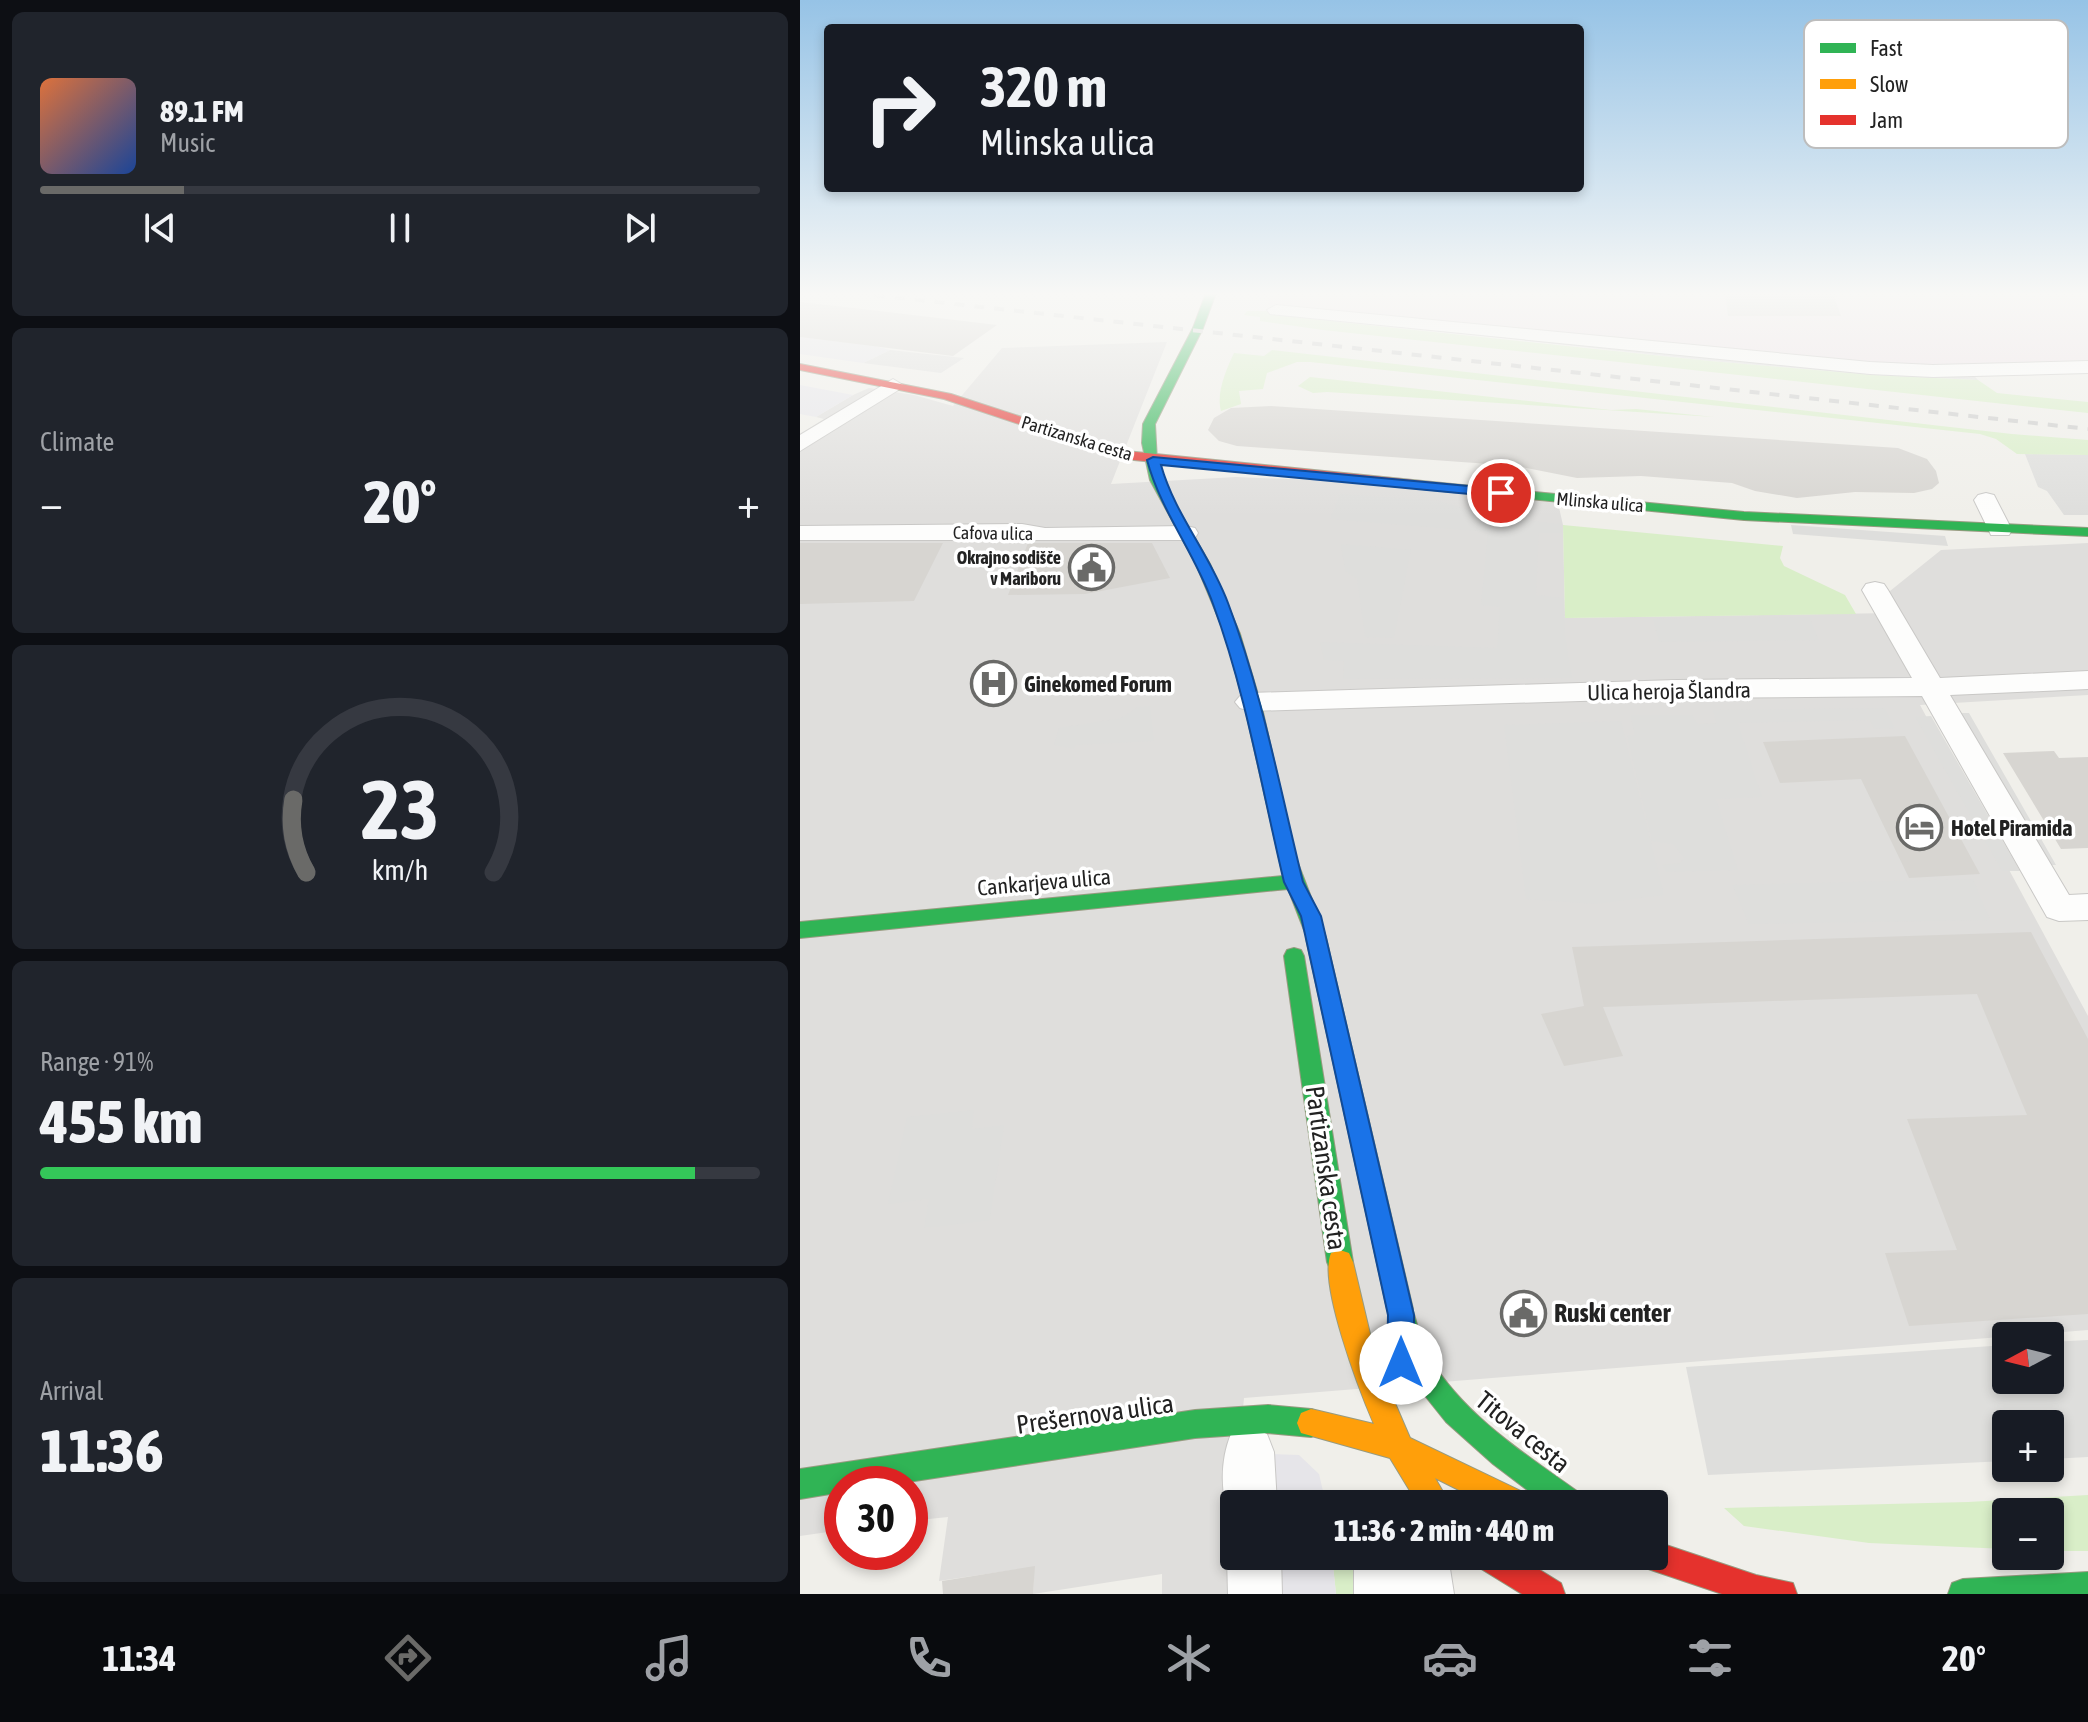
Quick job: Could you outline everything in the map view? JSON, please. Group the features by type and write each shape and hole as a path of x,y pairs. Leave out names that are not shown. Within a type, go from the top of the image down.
{"main road":[{"name":"Partizanska cesta","path":"802,367 947,396 1124,455 1153,460 1162,492 1216,590 1250,702 1293,882 1311,916 1401,1315"},
{"path":"1153,460 1147,435 1148,425 1179,367"},
{"path":"1153,460 1168,440"},
{"name":"Mlinska ulica","path":"1153,460 1744,516 2088,532"},
{"name":"Partizanska cesta","path":"1289,913 1293,882"},
{"name":"Cankarjeva ulica","path":"800,930 1293,882"},
{"name":"Partizanska cesta","path":"1291,938 1350,1324 1373,1400 1396,1447"},
{"name":"Titova cesta","path":"1401,1315 1409,1347 1419,1366 1443,1397 1502,1454 1552,1490"},
{"name":"Prešernova ulica","path":"800,1484 1224,1422 1293,1420 1396,1447"},
{"path":"1396,1447 1425,1490"},
{"path":"1396,1447 1491,1490"},
{"path":"1668,1561 1756,1590 1782,1594"},
{"path":"1511,1570 1550,1594"},
{"path":"1963,1594 2088,1587"}],"street":[{"path":"1864,367 1933,371 2073,367"},
{"path":"800,444 893,385"},
{"path":"1986,500 2000,530"},
{"name":"Cafova ulica","path":"800,533 1186,533"},
{"path":"1875,590 1932,687 2074,907"},
{"name":"Ulica heroja Šlandra","path":"1250,702 1677,689 1932,687 2088,680"},
{"name":"Partizanska cesta","path":"1389,1490 1396,1447 1401,1315"},
{"name":"Partizanska cesta","path":"1396,1447 1407,1490"},
{"path":"1249,1452 1250,1490"},
{"path":"1254,1570 1255,1594"},
{"path":"1381,1570 1381,1594"},
{"path":"1423,1570 1427,1594"}],"shaded area":[{"path":"897,367 950,367 941,373"},
{"path":"986,367 1157,367 1111,484 1236,477 1335,481 1558,503 1563,525 1565,618 1894,613 1885,595 1941,550 2088,543 2088,695 1920,705 2088,1016 2088,1330 2064,1332 2064,1322 1992,1322 1992,1338 1244,1398 1235,1490 1220,1490 1220,1570 1236,1570 1239,1594 1162,1594 1162,1574 1033,1594 1034,1567 939,1581 948,1517 928,1519 928,1466 824,1466 824,1533 800,1536 800,434 824,419 816,417 869,388 914,395 953,406"},
{"path":"1784,367 1969,370 1978,380"},
{"path":"800,385 853,395 816,417 800,414"},
{"path":"2025,454 2088,455 2088,515 2064,515 2047,491 2038,487"},
{"path":"1340,494 1439,501 1487,515 1561,524 1562,533 1539,533 1536,595 1564,598 1565,635 1572,678 1343,679 1344,661 1324,660 1320,642 1497,648 1500,607 1481,605 1488,532 1330,519"},
{"path":"1791,525 1945,536 1948,546 1793,534"},
{"path":"1341,544 1411,550 1394,638 1365,637 1357,579 1345,571"},
{"path":"1809,617 1819,640 1659,642 1653,619"},
{"path":"1150,706 1154,741 1076,745 1074,749 1054,745 1059,728 1121,718 1138,707"},
{"path":"1885,708 1895,728 1874,729 1870,720 1738,723 1762,797 1716,799 1738,870 1666,872 1662,865 1680,863 1684,858 1673,844 1652,841 1627,736 1634,735 1631,715 1692,715 1698,724 1716,723 1713,710"},
{"path":"1953,713 1969,713 2056,865 2038,865"},
{"path":"1931,716 2020,871 2002,871 1915,717"},
{"path":"1621,721 1664,895 1596,904 1526,899 1504,725"},
{"path":"1973,879 1990,920 1749,924 1732,885"},
{"path":"974,1110 972,1129 1004,1125 990,1220 924,1228 929,1199 888,1204 907,1117"},
{"path":"2088,1340 2088,1457 2064,1458 2064,1410 1992,1410 1992,1462 1708,1475 1686,1367 1992,1346 1992,1394 2064,1394 2064,1341"},
{"path":"1239,1453 1299,1455 1319,1474 1323,1490 1238,1490"},
{"path":"1238,1570 1333,1570 1336,1594 1239,1594"}],"green space":[{"path":"1228,367 1282,367 1267,373 1263,389 1239,391 1241,404 1221,411"},
{"path":"1360,367 1425,367 2088,440 2088,455 2017,454 1996,439 1980,434"},
{"path":"1668,367 1784,367 1978,380 1997,393 2088,402 2088,413"},
{"path":"1310,377 1611,410 1636,409 1714,417 1313,393 1298,386"},
{"path":"1563,525 1783,546 1780,558 1784,566 1845,595 1856,614 1565,618"},
{"path":"2088,1495 2088,1551 2064,1551 2064,1498 2037,1498"},
{"path":"1992,1501 1992,1548 1869,1543 1744,1526 1724,1508"},
{"path":"1333,1570 1355,1570 1357,1594 1336,1594"}],"building":[{"path":"1271,406 1898,448 1927,459 1936,471 1939,483 1932,489 1914,493 1855,492 1797,498 1755,491 1732,483 1641,476 1577,478 1517,466 1237,446 1219,441 1208,430 1214,418 1231,408"},
{"path":"800,543 943,543 914,601 800,604"},
{"name":"Okrajno sodišče v Mariboru","path":"1028,543 1152,543 1170,578 1085,594 1008,595"},
{"name":"Hotel Piramida","path":"1905,736 1980,874 1909,878 1861,779 1780,783 1763,742"},
{"path":"2054,751 2059,758 2088,757 2088,848 2061,849 2003,753"},
{"path":"2031,932 2088,1039 2088,1314 1909,1326 1885,1253 1957,1250 1907,1119 2027,1115 1977,994 1603,1007 1623,1056 1564,1066 1541,1014 1584,1006 1572,947"},
{"path":"1035,1566 1033,1594 943,1594 942,1581"}],"railway":[{"path":"1529,367 2088,429"}],"traffic: fast":[{"path":"1178,367 1149,424 1151,461 1165,497 1203,564 1233,634 1254,708 1287,858 1316,938"},
{"path":"1462,489 1744,516 2088,532"},
{"path":"800,930 1293,882"},
{"path":"1294,956 1340,1262"},
{"path":"1400,1309 1409,1345 1420,1368 1436,1390 1479,1434 1552,1490"},
{"path":"800,1484 1195,1424 1268,1419 1311,1423"},
{"path":"1963,1594 2088,1587"}],"traffic: slow":[{"path":"1316,938 1400,1309"},
{"path":"1340,1262 1362,1359 1373,1389 1399,1447 1426,1490"},
{"path":"1311,1423 1391,1444 1489,1490"}],"traffic: jam":[{"path":"802,367 947,396 1124,455 1462,489"},
{"path":"1668,1561 1756,1590 1782,1594"},
{"path":"1511,1570 1550,1594"}],"place":[{"name":"Okrajno sodišče v Mariboru","path":"1092,567"},
{"name":"Ginekomed Forum","path":"993,684"},
{"name":"Hotel Piramida","path":"1920,828"},
{"name":"Ruski center","path":"1523,1313"}],"route":[{"path":"1401,1363 1401,1315 1311,916 1293,882 1238,655 1222,606 1211,576 1162,492 1153,460 1501,493"}]}
